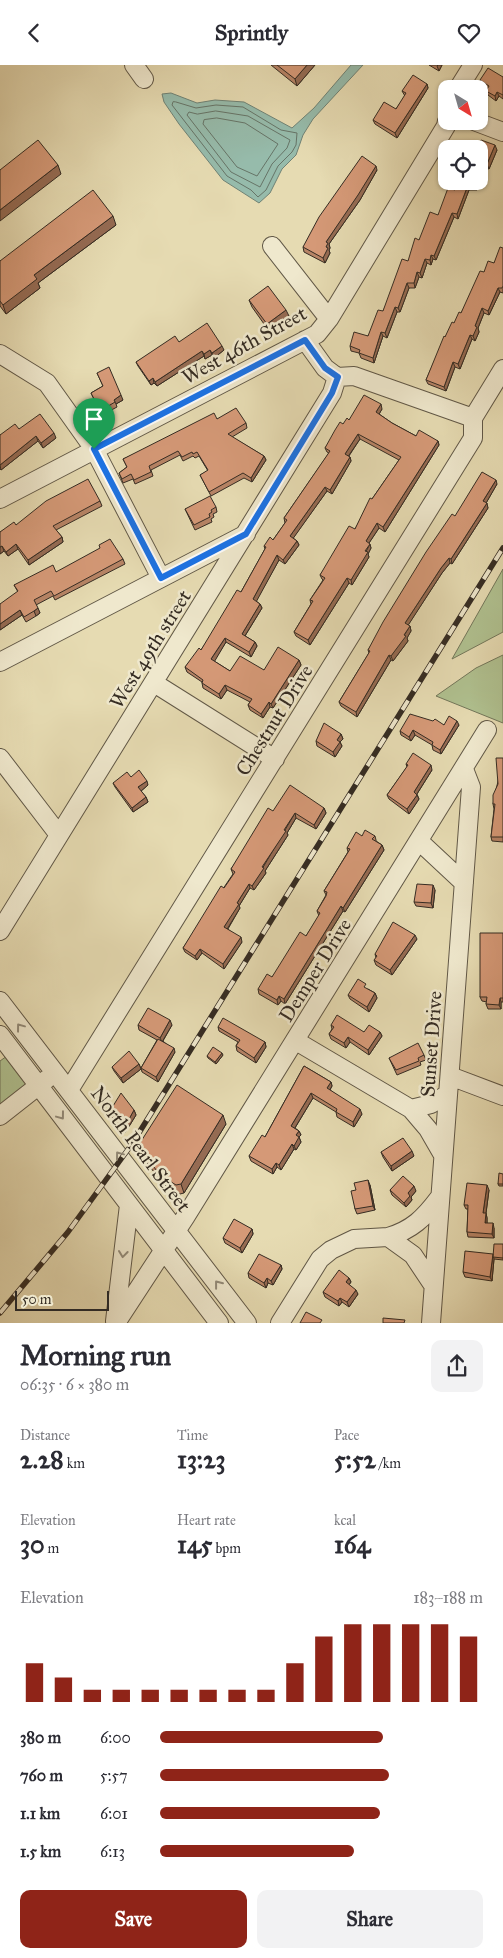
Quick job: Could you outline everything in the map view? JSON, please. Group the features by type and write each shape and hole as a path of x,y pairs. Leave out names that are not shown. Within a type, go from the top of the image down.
{"street":[{"path":"464,80 473,65"},
{"path":"488,126 503,132"},
{"name":"West 46th Street","path":"0,499 317,334 329,319 444,130"},
{"path":"272,246 329,319"},
{"path":"305,340 325,368 338,377 354,376 473,418"},
{"path":"0,355 46,383 94,449 161,578"},
{"name":"Chestnut Drive","path":"69,1090 473,437 473,418 503,369"},
{"name":"West 49th street","path":"0,931 246,534 332,393 338,377"},
{"path":"0,661 246,534"},
{"path":"154,683 275,759"},
{"name":"Demper Drive","path":"116,1323 296,1041 487,730"},
{"path":"0,759 60,835"},
{"name":"Sunset Drive","path":"431,1323 471,787 464,769"},
{"path":"419,841 464,883"},
{"name":"North Pearl Street","path":"0,1001 248,1323"},
{"path":"0,1035 219,1323"},
{"path":"296,1041 411,1109 428,1129 443,1155"},
{"path":"0,1116 55,1072"},
{"path":"411,1109 431,1104 449,1085 503,1096"},
{"path":"280,1323 320,1259 331,1250 354,1239 388,1237 405,1232 416,1225 439,1198"},
{"path":"116,1323 129,1205"},
{"path":"388,1237 413,1255 433,1285"}],"shaded area":[{"path":"503,569 503,632 452,659"},
{"path":"503,655 503,723 436,696 476,668"},
{"path":"7,1056 29,1085 0,1108 0,1061"}],"water":[{"path":"351,65 363,65 313,119 303,135 296,155 282,169 270,193 259,203 223,180 179,124 164,102 162,94 171,93 197,103 215,100 244,102 292,128 314,108"}],"building":[{"path":"277,65 307,65 295,79"},
{"path":"488,68 503,77 503,95 497,92 495,96 488,92 488,80 480,80"},
{"path":"413,75 427,84 395,133 373,120 384,102 396,109 406,93 402,91"},
{"path":"38,140 58,165 0,210 0,170"},
{"path":"488,142 495,145 488,162"},
{"path":"362,156 376,166 326,242 328,243 326,247 328,248 323,258 303,247 319,217"},
{"path":"93,190 113,216 34,275 37,279 3,305 0,301 0,261"},
{"path":"447,190 466,190 457,214 452,213 434,256 431,255 430,260 425,259 420,273 417,272 414,283 407,283 398,308 395,307 385,333 381,332 373,358 359,353 360,350 350,346 354,332 368,336 378,310 383,311 402,259 408,261 415,238 419,240 430,212 438,215"},
{"path":"500,247 503,248 502,288 498,288 488,311 482,308 473,336 470,335 458,364 453,362 444,387 426,380 444,336 452,322 454,323 459,312 461,313 480,271 484,272 488,261 494,263"},
{"path":"268,286 286,310 267,324 249,300"},
{"path":"207,323 222,346 212,353 210,350 204,354 202,351 155,382 153,378 149,381 136,362 175,336 179,342"},
{"path":"109,367 121,395 114,400 115,402 100,411 91,393 103,386 97,373"},
{"path":"364,395 381,404 376,412 392,423 416,436 419,430 438,441 383,527 377,523 366,541 370,544 365,551 368,552 351,580 347,578 308,640 294,632 313,601 310,600 325,578 320,575 349,526 355,529 370,498 372,499 401,457 358,434 345,454 350,457 330,490 325,487 290,536 297,541 283,560 277,555 253,599 260,604 242,634 255,642 249,652 225,638 211,659 230,671 240,656 264,670 278,647 299,660 271,704 269,702 261,714 248,705 252,699 225,685 219,694 202,683 203,680 185,667 199,648 201,650 237,590 241,592 266,547 264,546 270,537 273,540 287,520 284,518 330,451 325,448 335,430 340,422 343,424 347,418 349,420"},
{"path":"236,408 246,423 228,434 264,456 251,478 243,473 209,492 200,475 208,470 197,452 193,454 192,452 182,457 178,451 149,466 151,472 134,480 131,474 122,479 119,473 127,467 123,459 214,413 217,419"},
{"path":"40,414 54,433 41,443 36,436 0,465 0,435 15,424 19,429"},
{"path":"482,472 496,480 483,501 487,503 451,559 449,558 441,568 405,623 410,626 404,635 406,636 391,656 389,655 356,712 339,702 370,651 368,650 383,622 426,552 452,514 455,516"},
{"path":"88,479 100,501 53,526 62,537 28,560 16,544 6,552 2,546 0,547 0,532 14,522 16,525 46,501"},
{"path":"210,496 216,507 211,510 210,517 194,525 185,509"},
{"path":"110,539 123,559 54,596 51,591 34,600 38,608 34,611 24,617 20,610 0,624 0,604 18,591 14,585 53,565 56,572 100,548 99,545"},
{"path":"410,714 433,721 435,719 444,725 449,716 457,721 440,750 432,745 433,742 413,730 409,737 400,731"},
{"path":"324,723 341,734 337,740 340,742 333,752 316,741"},
{"path":"413,753 431,765 414,792 417,795 407,809 387,795 408,765 406,764"},
{"path":"496,758 503,758 503,837 491,837 495,804 493,804 493,795 498,784"},
{"path":"139,770 147,781 138,787 146,797 132,808 113,783 127,772 131,777"},
{"path":"290,785 324,808 314,825 295,813 284,830 286,831 262,867 264,868 252,886 249,884 224,927 241,937 223,964 200,949 195,956 183,948 221,886 224,888 235,872 231,869 268,808 273,811"},
{"path":"365,830 375,836 372,839 382,845 343,908 341,906 284,999 279,996 277,1000 258,989 267,974 272,977 300,932 306,936 320,913 317,911 326,896 327,892 324,891 350,849 347,848 356,832 362,836"},
{"path":"417,884 433,885 431,903 414,902"},
{"path":"393,922 415,935 390,970 374,960 377,956 375,954"},
{"path":"480,933 503,933 503,998 500,998 499,1005 486,1004 487,997 480,997"},
{"path":"358,979 366,984 364,987 375,993 367,1007 348,995"},
{"path":"148,1008 170,1020 160,1038 138,1025"},
{"path":"337,1015 364,1032 369,1025 380,1032 368,1050 348,1037 344,1043 329,1034 334,1027 331,1025"},
{"path":"223,1018 265,1042 254,1058 236,1046 240,1040 218,1027"},
{"path":"158,1039 174,1048 156,1077 141,1068"},
{"path":"418,1043 424,1055 418,1058 419,1061 396,1070 389,1058"},
{"path":"213,1047 222,1053 215,1062 207,1056"},
{"path":"129,1051 139,1064 121,1078 112,1067"},
{"path":"304,1066 331,1082 327,1088 360,1109 353,1122 336,1112 337,1109 311,1093 291,1126 299,1131 296,1135 299,1137 294,1146 292,1144 279,1165 276,1163 272,1169 249,1156 262,1135 265,1137"},
{"path":"177,1085 223,1115 181,1184 176,1185 160,1175 138,1146"},
{"path":"121,1093 134,1110 124,1128 110,1111"},
{"path":"403,1138 412,1151 391,1166 381,1152"},
{"path":"499,1173 503,1174 503,1184 498,1184"},
{"path":"403,1176 414,1186 408,1193 410,1196 404,1203 390,1190"},
{"path":"368,1180 373,1206 355,1209 351,1191 356,1190 354,1183"},
{"path":"467,1183 487,1185 483,1213 486,1213 485,1223 493,1223 492,1234 467,1232 468,1205 464,1205"},
{"path":"234,1219 252,1229 240,1248 223,1238"},
{"path":"494,1244 503,1244 503,1258 493,1257"},
{"path":"465,1251 493,1254 490,1277 463,1272"},
{"path":"259,1254 281,1265 271,1281 267,1278 264,1283 248,1273"},
{"path":"339,1270 349,1278 346,1282 356,1290 347,1302 340,1298 338,1301 323,1292"},
{"path":"306,1312 322,1320 320,1323 300,1323"},
{"path":"383,1318 405,1320 404,1323 383,1323"}],"railway":[{"path":"0,1313 68,1232 132,1144 503,548"}],"route":[{"path":"305,340 325,368 338,377 332,393 246,534 161,578 94,449 305,340"}]}
